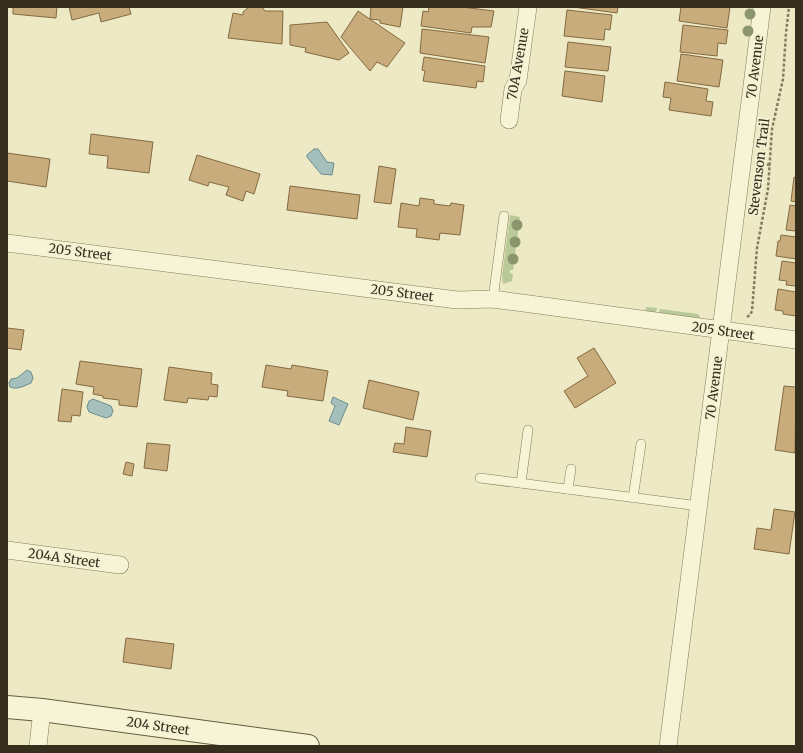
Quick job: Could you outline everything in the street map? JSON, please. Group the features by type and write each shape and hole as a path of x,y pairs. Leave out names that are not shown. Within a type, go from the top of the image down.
{"street":[{"name":"70A Avenue","path":"509,120 513,88 518,80 528,7"},
{"name":"70 Avenue","path":"668,746 762,7"},
{"name":"205 Street","path":"7,243 457,300 493,299 796,340"},
{"name":"204A Street","path":"7,550 120,565"},
{"name":"204 Street","path":"7,707 42,710 308,746"},
{"path":"38,746 42,710"}],"lane":[{"path":"493,299 504,216"},
{"path":"521,483 528,430"},
{"path":"633,498 641,444"},
{"path":"568,489 571,469"},
{"path":"480,478 699,506"}],"path":[{"name":"Stevenson Trail","path":"745,318 750,316 752,311 757,248 768,189 772,129 783,79 789,7"},
{"path":"751,163 770,165"}],"green space":[{"path":"510,215 520,217 513,270 510,270 510,273 513,274 512,281 503,284 502,276"},
{"path":"646,307 657,308 656,312 659,313 660,309 698,314 701,319 645,314"}],"water":[{"path":"314,149 318,149 327,162 334,163 332,175 321,174 307,157 307,155"},
{"path":"27,370 31,372 33,378 31,383 18,388 10,387 9,383 11,379 17,378"},
{"path":"333,397 348,404 339,425 329,421 335,406 331,403"},
{"path":"93,399 111,406 113,411 111,416 106,418 89,412 87,407 89,401"}],"building":[{"path":"13,7 57,7 56,18 13,14"},
{"path":"69,7 129,7 131,14 101,22 99,13 72,20"},
{"path":"249,7 262,7 265,11 283,11 282,44 228,38 233,13 243,15 243,12"},
{"path":"371,7 403,7 400,27 380,23 380,20 370,19"},
{"path":"429,7 462,7 494,11 491,27 472,27 471,33 421,26 423,11 428,12"},
{"path":"573,7 618,7 617,13"},
{"path":"681,7 730,7 727,28 679,21"},
{"path":"567,10 612,15 610,30 605,29 604,40 564,36"},
{"path":"358,11 405,43 387,67 377,62 370,71 341,37"},
{"path":"327,22 349,53 339,60 305,52 306,48 290,45 290,25"},
{"path":"683,25 728,30 726,44 718,43 717,56 680,52"},
{"path":"422,29 489,37 485,63 420,53"},
{"path":"568,42 611,47 608,71 565,67"},
{"path":"681,54 723,60 719,87 677,81"},
{"path":"424,57 485,66 483,82 477,81 476,88 423,81 425,71 422,70"},
{"path":"565,71 605,76 602,102 562,96"},
{"path":"665,82 708,89 706,101 713,102 711,116 669,110 671,98 663,97"},
{"path":"91,134 153,142 149,173 107,168 108,156 89,154"},
{"path":"7,153 50,159 46,187 7,181"},
{"path":"197,155 260,174 254,194 246,191 243,201 226,195 229,187 209,182 208,186 189,180"},
{"path":"379,166 396,169 391,204 374,202"},
{"path":"794,177 796,178 796,202 791,201"},
{"path":"290,186 360,195 357,219 287,210"},
{"path":"420,198 434,200 434,204 450,206 451,203 464,205 460,235 440,233 439,240 416,237 417,229 398,227 401,203 419,206"},
{"path":"790,205 796,206 796,231 786,230"},
{"path":"781,235 796,237 796,259 776,256 778,241 780,241"},
{"path":"782,261 796,263 796,286 786,285 787,281 779,280"},
{"path":"778,289 796,292 796,316 783,314 783,311 775,310"},
{"path":"7,328 24,330 21,350 7,348"},
{"path":"594,348 616,383 575,408 564,391 588,376 577,358"},
{"path":"80,361 142,369 137,407 119,405 119,400 103,398 103,396 93,394 94,387 76,384"},
{"path":"266,365 291,369 292,365 328,371 323,401 287,396 288,391 262,387"},
{"path":"169,367 212,373 211,384 218,385 217,397 209,396 208,400 188,398 187,403 164,400"},
{"path":"369,380 419,392 413,420 363,408"},
{"path":"784,386 796,387 795,453 775,450"},
{"path":"62,389 83,392 80,416 72,415 71,422 58,421"},
{"path":"406,427 431,431 427,457 393,452 395,443 404,444"},
{"path":"147,443 170,445 167,471 144,468"},
{"path":"126,462 134,464 132,476 123,474"},
{"path":"774,509 795,512 789,554 754,549 757,528 771,530"},
{"path":"126,638 174,644 171,669 123,662"}]}
